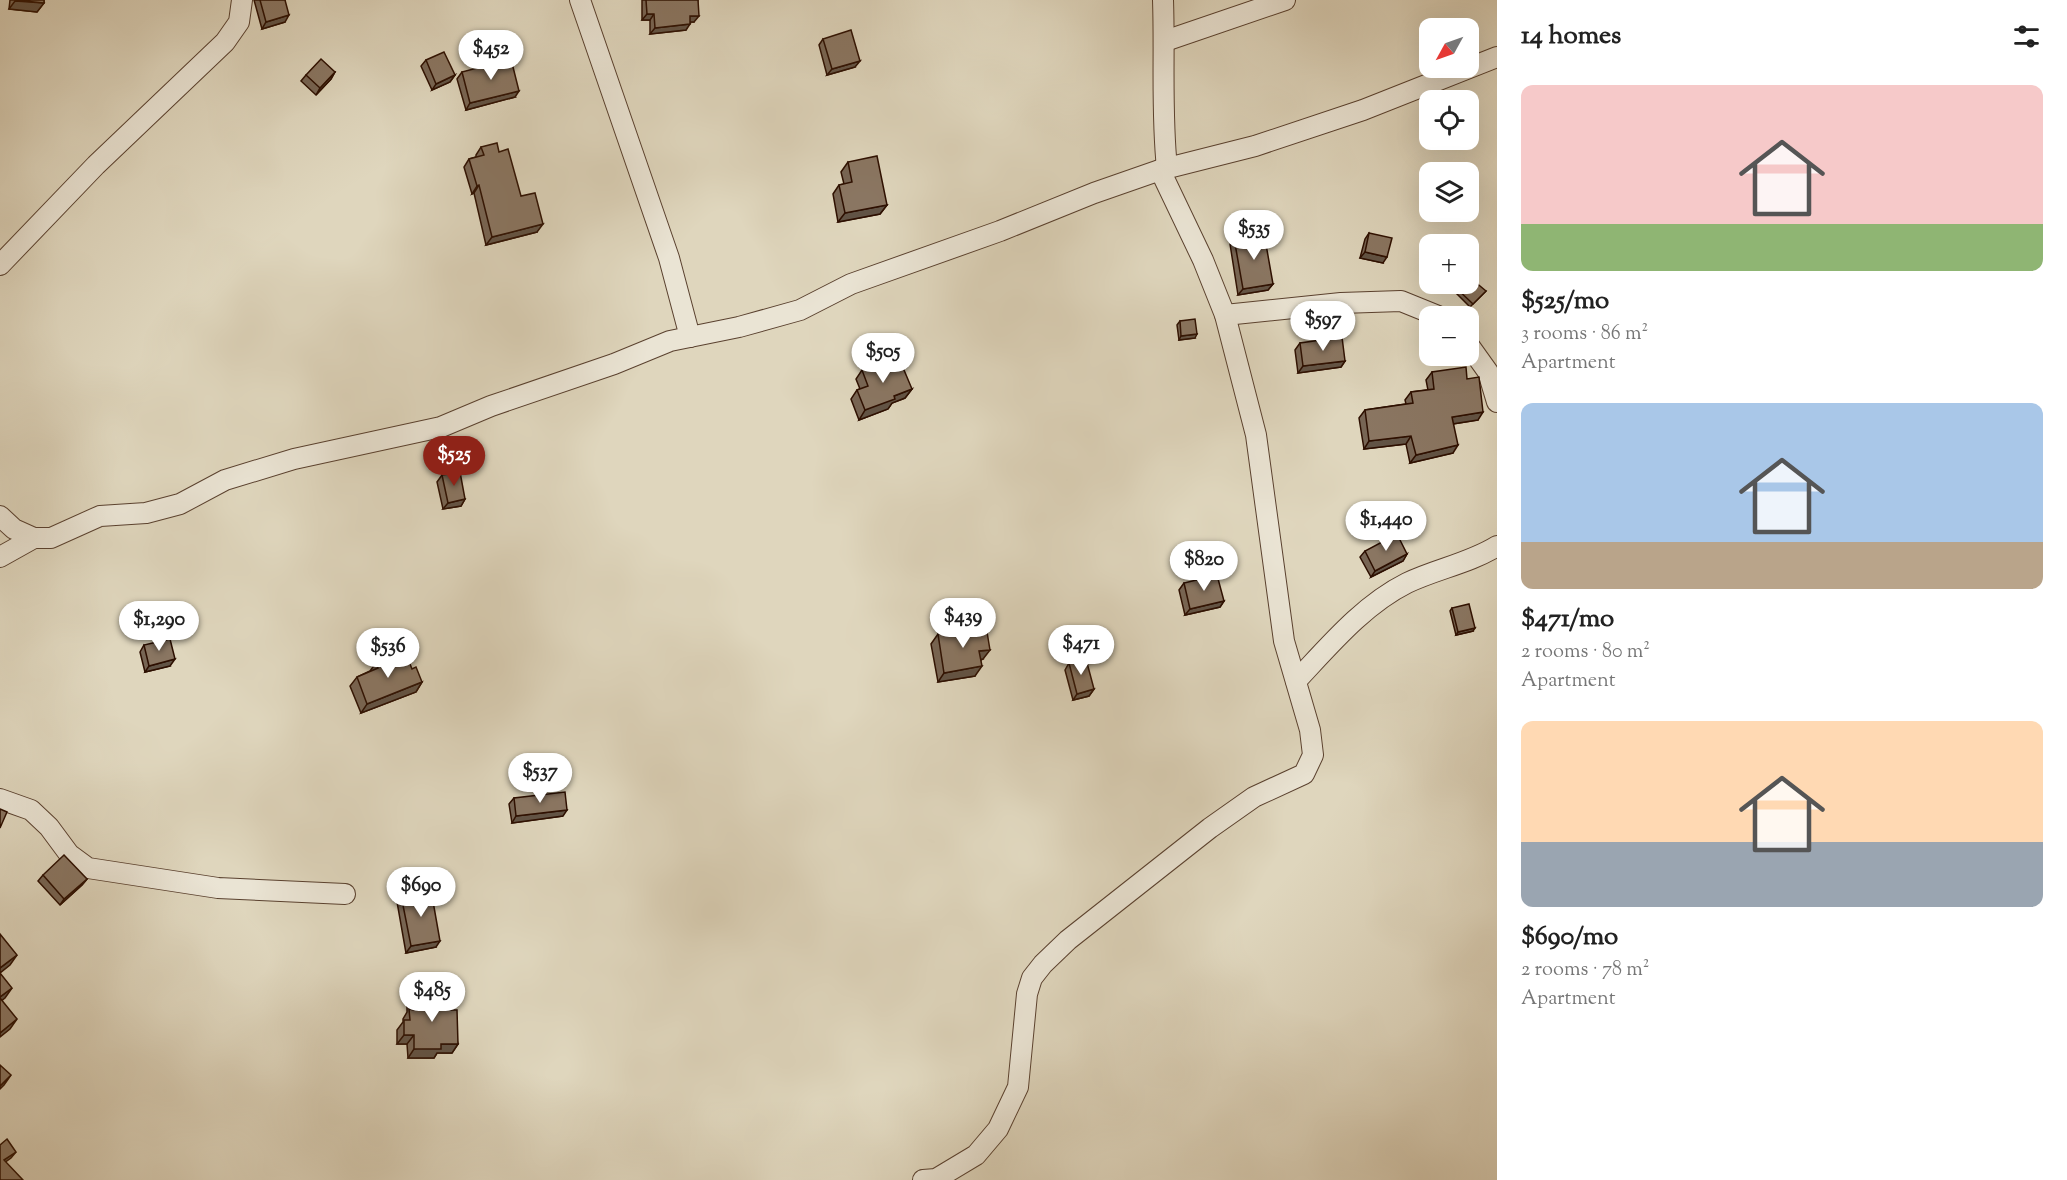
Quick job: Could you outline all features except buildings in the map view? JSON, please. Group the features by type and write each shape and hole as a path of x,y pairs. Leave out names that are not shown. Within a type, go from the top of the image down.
{"street":[{"path":"0,265 96,165 225,42 239,22 242,0"},
{"path":"580,0 669,258 690,337"},
{"path":"923,1180 936,1179 976,1155 998,1129 1018,1087 1027,994 1032,978 1043,964 1068,940 1210,828 1254,797 1304,774 1313,755 1310,730 1284,641 1256,435 1225,315 1164,169 1163,0"},
{"path":"1165,40 1285,0"},
{"path":"0,516 14,529 34,538 51,538 100,516 162,510 180,504 225,480 294,459 441,427 491,406 614,364 670,341 739,327 800,310 851,284 1164,169 1266,143 1363,110 1497,57"},
{"path":"1225,315 1341,303 1401,301 1419,308"},
{"path":"1479,359 1488,372 1497,402"},
{"path":"0,556 34,538"},
{"path":"1296,681 1333,642 1388,593 1408,582 1495,552"},
{"path":"0,799 30,810 49,827 69,854 88,868 218,888 345,894"}]}
